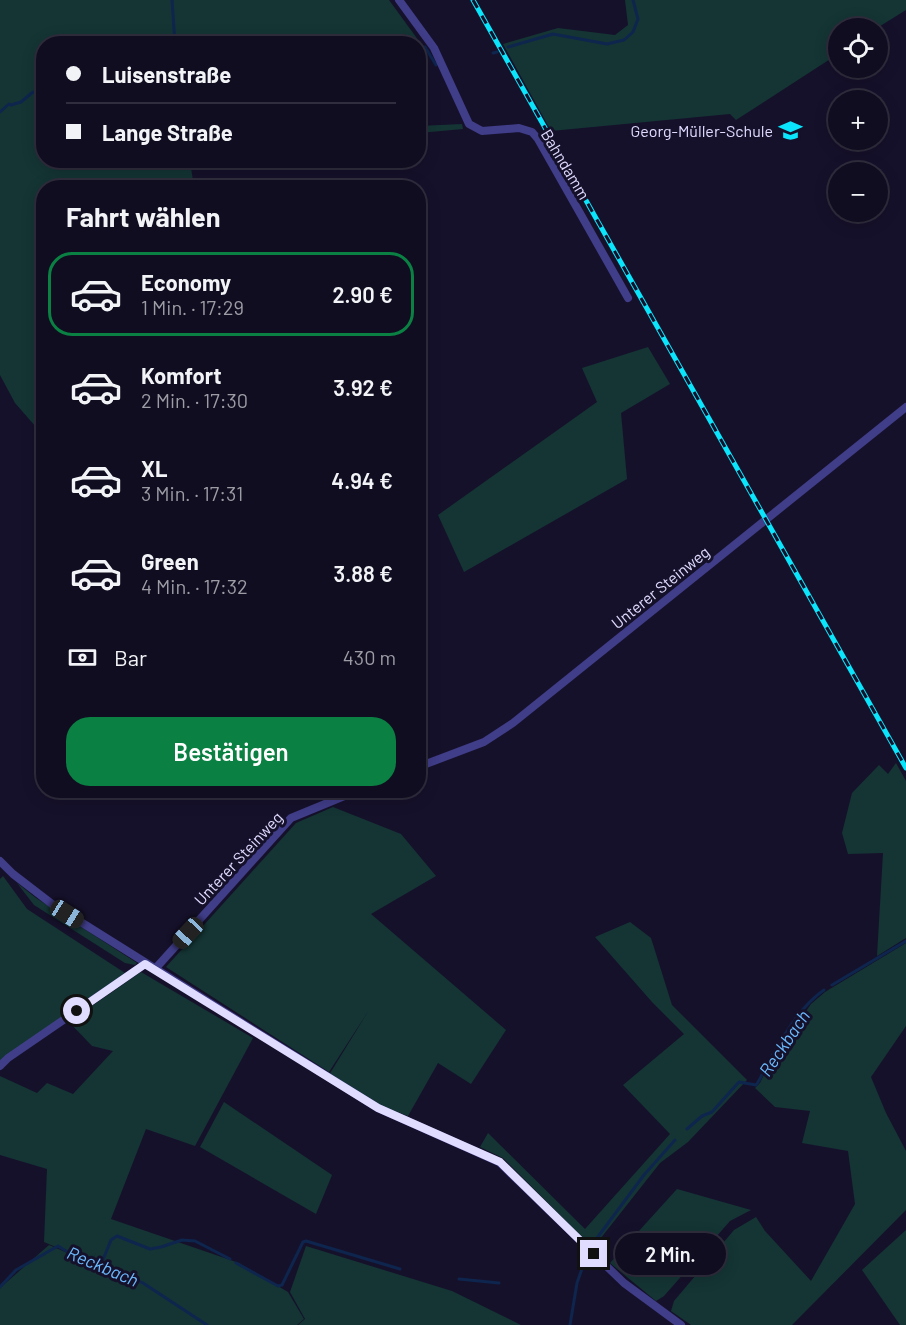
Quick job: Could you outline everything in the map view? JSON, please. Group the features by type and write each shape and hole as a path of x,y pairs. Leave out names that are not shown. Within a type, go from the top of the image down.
{"street":[{"name":"Bahndamm","path":"399,0 425,36"},
{"name":"Bahndamm","path":"426,37 434,48 469,124 482,131 519,128 532,132 538,139 628,297"},
{"name":"Unterer Steinweg","path":"426,764 484,741 513,723 906,407"},
{"name":"Unterer Steinweg","path":"155,969 291,818 340,798"},
{"path":"0,861 40,896 145,964 378,1108 500,1162 624,1283 681,1325"},
{"path":"0,1066 8,1058 145,964"}],"green space":[{"path":"0,0 389,0 415,36 36,36 36,168 191,168 193,180 36,180 36,427 15,403 0,375"},
{"path":"625,0 906,0 906,10 888,21 888,18 828,18 828,60 736,120 730,114 551,131 503,44 558,28 615,35 628,25"},
{"path":"462,124 463,129 426,132 426,126"},
{"path":"648,347 670,384 621,413 627,479 464,572 438,515 597,402 582,368"},
{"path":"896,763 906,781 906,938 877,956 883,853 848,854 842,833 852,793 879,765 888,774"},
{"path":"333,807 401,834 436,876 371,914 506,1030 471,1084 438,1063 408,1116 382,1106 329,1075 369,1010 329,1072 166,967 296,823"},
{"path":"3,876 27,909 125,973 0,1062 0,879"},
{"path":"17,883 36,898 137,963 135,965 125,963 34,905"},
{"path":"630,922 651,938 672,1005 747,1080 688,1142 660,1163 593,1248 503,1158 480,1147 488,1133 585,1229 670,1134 623,1085 684,1034 652,1002 595,937"},
{"path":"906,943 906,1026 871,1077 886,1113 906,1151 906,1210 792,1325 691,1325 671,1311 674,1301 734,1230 756,1217 765,1231 811,1281 855,1204 848,1151 802,1143 810,1111 775,1107 755,1088 811,1004 825,992"},
{"path":"141,972 253,1038 195,1146 146,1129 111,1219 239,1263 288,1292 304,1319 297,1325 0,1325 0,1288 49,1245 91,1263 96,1253 91,1262 44,1242 47,1169 0,1155 0,1076 37,1093 47,1083 73,1094 113,1051 92,1046 69,1022"},
{"path":"224,1102 332,1175 316,1214 200,1147"},
{"path":"677,1189 751,1210 730,1221 664,1296 656,1301 610,1263"},
{"path":"906,1230 906,1325 900,1325 862,1270"},
{"path":"306,1246 452,1291 521,1325 298,1325 305,1319 290,1292"}],"waterway":[{"path":"172,0 174,36"},
{"path":"508,47 553,34 607,44 624,40 633,32 638,19 633,0"},
{"path":"426,49 436,65"},
{"path":"493,53 497,52"},
{"path":"0,112 9,104 21,102 33,92 36,93"},
{"name":"Reckbach","path":"832,985 906,941"},
{"name":"Reckbach","path":"687,1129 702,1116 712,1112 739,1082 756,1085 792,1024 807,1005 824,990"},
{"name":"Reckbach","path":"594,1242 644,1175 675,1140"},
{"path":"100,1267 111,1240 117,1236 150,1249 182,1240 195,1241 230,1259"},
{"path":"236,1263 278,1286 282,1285 303,1242 306,1241 400,1269"},
{"name":"Reckbach","path":"0,1287 16,1270 58,1246 79,1259 120,1277 125,1275 143,1283 207,1325"},
{"name":"Reckbach","path":"570,1325 577,1283 585,1260"},
{"path":"459,1279 499,1283"}],"railway":[{"path":"473,0 906,768"}],"place":[{"name":"Georg-Müller-Schule","path":"791,130"}],"route":[{"path":"77,1011 145,964 378,1108 500,1162 594,1254"}]}
